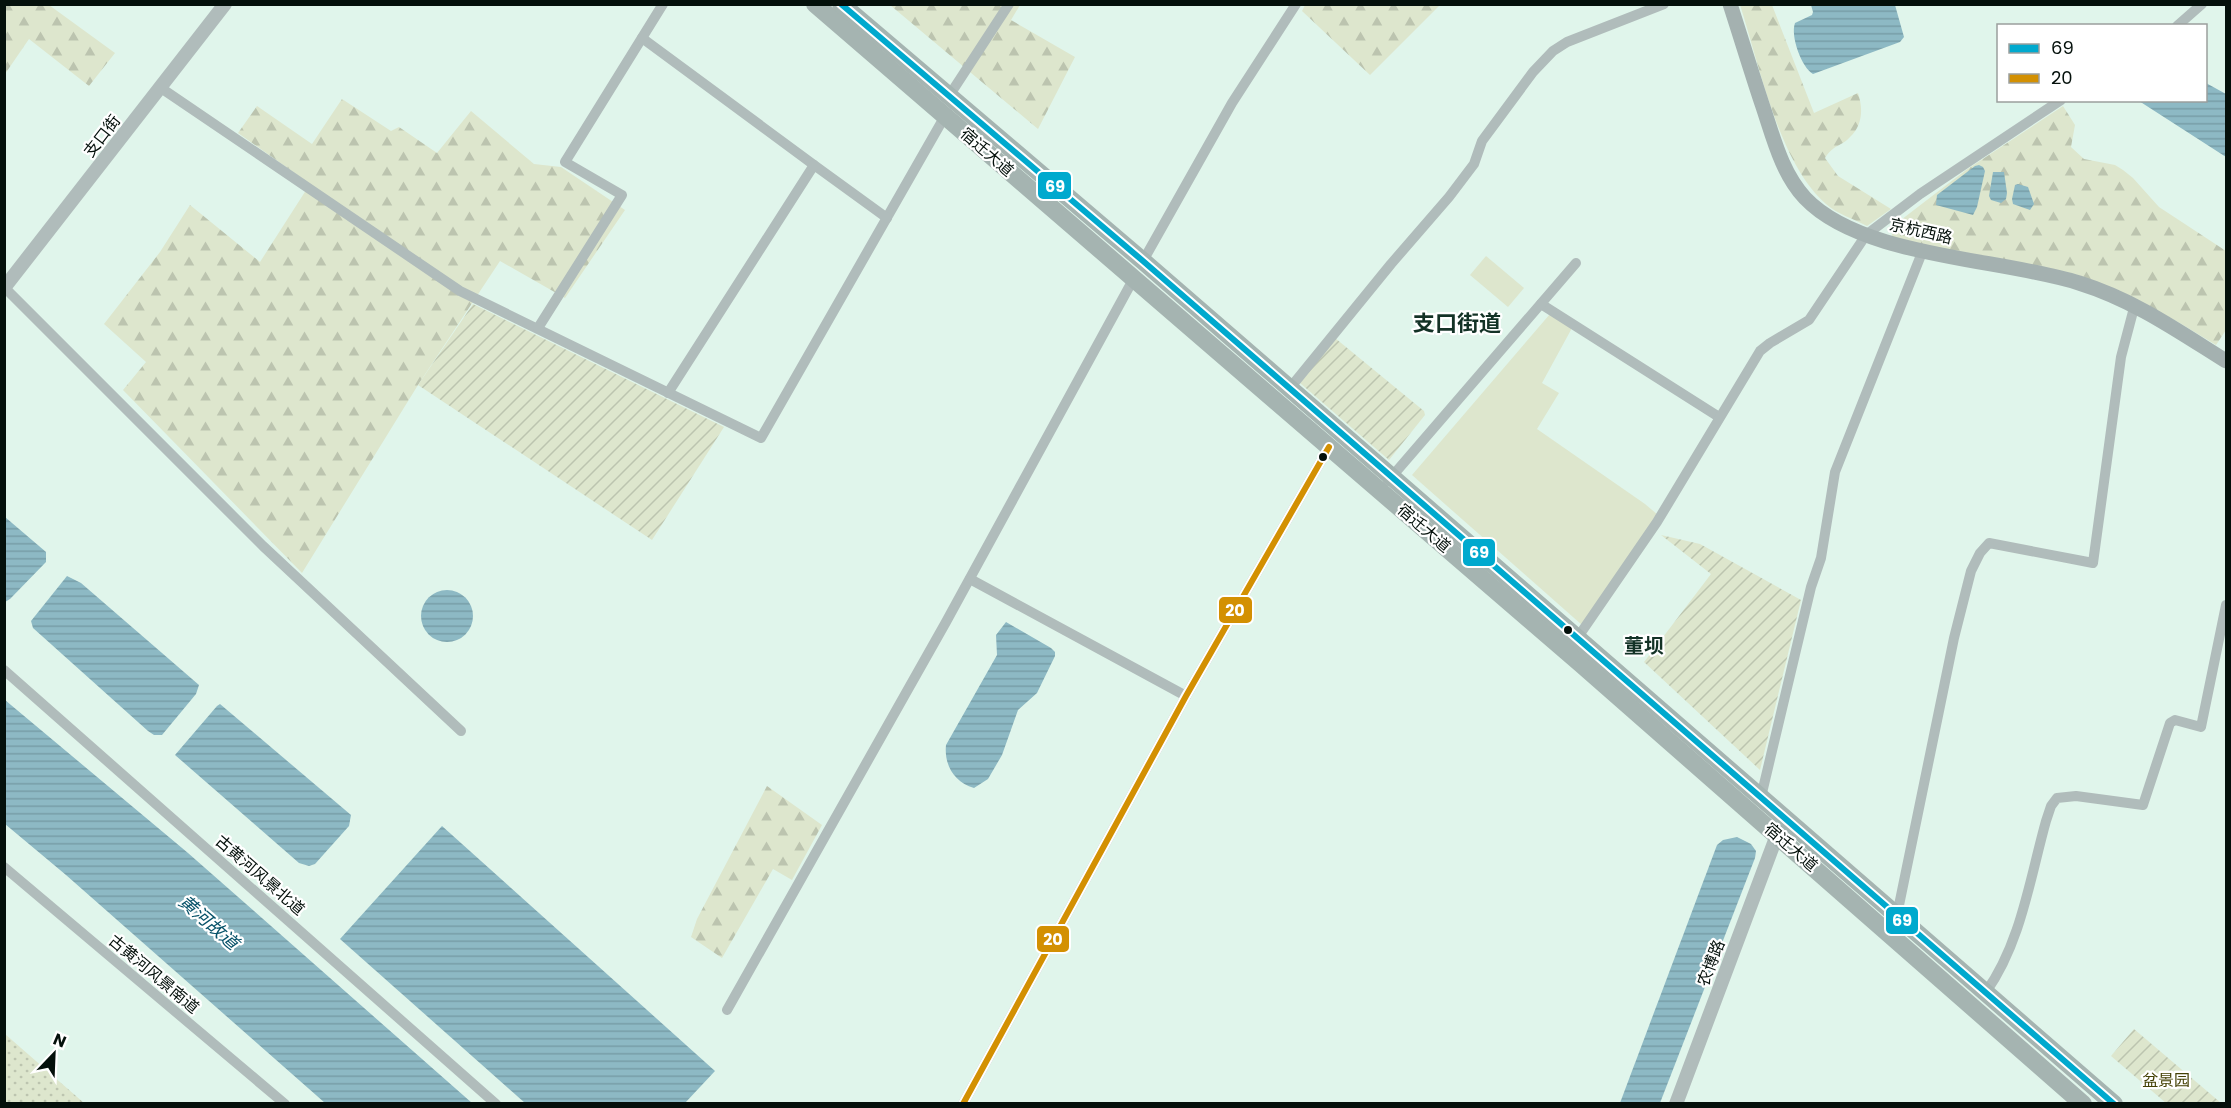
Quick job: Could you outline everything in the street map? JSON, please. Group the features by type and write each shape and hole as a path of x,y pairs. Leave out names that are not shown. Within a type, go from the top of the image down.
{"main road":[{"name":"宿迁大道","path":"815,4 1329,447 1386,483 1578,637 2114,1104"},
{"name":"宿迁大道","path":"841,4 1290,388 1386,483 1777,835 2083,1104"},
{"name":"京杭西路","path":"1730,4 1783,165 1804,197 1820,211 1866,235 1888,243 2079,283 2135,304 2226,361"}],"street":[{"name":"支口街","path":"5,288 225,4"},
{"path":"538,328 622,195 565,162 663,4"},
{"path":"949,96 1009,4"},
{"path":"1143,261 1232,103 1296,4"},
{"path":"1290,388 1449,197 1474,164 1482,141 1533,72 1553,51 1567,42 1664,4"},
{"path":"2179,24 2202,4"},
{"path":"642,38 887,218"},
{"path":"161,88 460,291 761,438 945,116"},
{"path":"1578,637 1657,522 1760,351 1809,320 1866,235 1920,194 2058,102"},
{"path":"668,393 814,165"},
{"path":"1761,797 1810,587 1821,558 1835,472 1923,250"},
{"path":"1386,483 1576,263"},
{"path":"727,1010 970,579 1134,278"},
{"path":"5,288 263,546 461,731"},
{"path":"1541,304 1719,417"},
{"path":"1897,915 1952,648 1971,571 1980,553 1989,543 2093,563 2121,357 2135,304"},
{"path":"963,1104 1186,696 1329,447"},
{"path":"970,579 1186,696"},
{"path":"1986,992 2001,971 2016,930 2050,806 2057,798 2076,796 2143,805 2170,723 2175,720 2201,728 2226,605"},
{"name":"古黄河风景北道","path":"4,670 496,1104"},
{"name":"农博路","path":"1676,1104 1777,835"},
{"name":"古黄河风景南道","path":"4,867 285,1104"}],"green space":[{"path":"5,4 49,5 115,53 89,86 29,39 5,74"},
{"path":"1305,4 1440,5 1370,75 1302,11"},
{"path":"890,5 1020,5 1011,20 1075,57 1038,129"},
{"path":"1740,5 1772,5 1814,113 1858,93 1861,105 1860,122 1847,140 1831,150 1825,158 1838,176 1891,209 1867,226 1830,208 1810,186 1795,164 1772,111"},
{"path":"342,99 391,131 399,127 437,153 471,111 534,164 561,167 625,210 565,298 500,261 418,385 302,573 123,390 146,362 104,324 160,252 190,205 260,262 310,184 238,133 257,106 312,144"},
{"path":"2063,106 2075,125 2071,147 2084,159 2115,165 2123,170 2159,207 2226,251 2226,330 2216,345 2119,291 1900,241 1892,236 1891,229 1897,223 1966,170"},
{"path":"1486,256 1524,288 1508,307 1470,275"},
{"path":"473,304 724,427 652,540 418,385"},
{"path":"1550,314 1572,328 1542,383 1559,393 1537,429 1658,515 1582,625 1412,475"},
{"path":"1335,338 1424,411 1425,415 1389,460 1300,383"},
{"path":"1661,535 1700,544 1801,600 1760,770 1644,662 1711,574"},
{"path":"767,786 822,825 792,880 773,869 722,958 691,937 697,919"},
{"name":"盆景园","path":"2134,1029 2221,1103 2166,1103 2111,1056"},
{"path":"5,1034 84,1103 5,1103"}],"water":[{"path":"1811,5 1895,5 1904,37 1900,42 1813,74 1801,59 1794,36 1795,23 1812,15"},
{"path":"2207,84 2226,94 2226,157 2141,102 2207,102"},
{"path":"1979,165 1985,171 1973,215 1936,205 1937,195"},
{"path":"1993,172 2004,172 2007,193 2006,199 2001,203 1991,200 1989,196"},
{"path":"2015,185 2028,187 2034,204 2030,210 2013,204"},
{"path":"5,517 46,552 46,562 5,602"},
{"path":"67,576 81,583 199,685 196,694 162,735 154,735 148,731 33,628 31,621"},
{"path":"447,590 457,592 465,598 471,606 473,616 471,626 465,634 457,640 447,642 437,640 429,634 423,626 421,616 423,606 429,598 437,592"},
{"path":"1006,622 1051,648 1055,656 1037,693 1018,710 1002,755 988,779 974,788 961,782 952,772 947,759 946,745 997,655 996,635"},
{"name":"黄河故道","path":"5,700 188,853 472,1103 325,1103 5,824"},
{"path":"220,704 351,815 349,826 315,864 309,866 299,863 175,755"},
{"path":"442,826 715,1071 685,1103 525,1103 340,939"},
{"path":"1737,837 1751,844 1756,851 1755,858 1660,1103 1620,1103 1717,845 1723,840"}],"transit line":[{"name":"69","path":"841,4 1143,261 2114,1104"},
{"name":"20","path":"963,1104 1186,696 1329,447"}],"district":[{"name":"支口街道","path":"1457,323"},
{"name":"董坝","path":"1644,646"}]}
